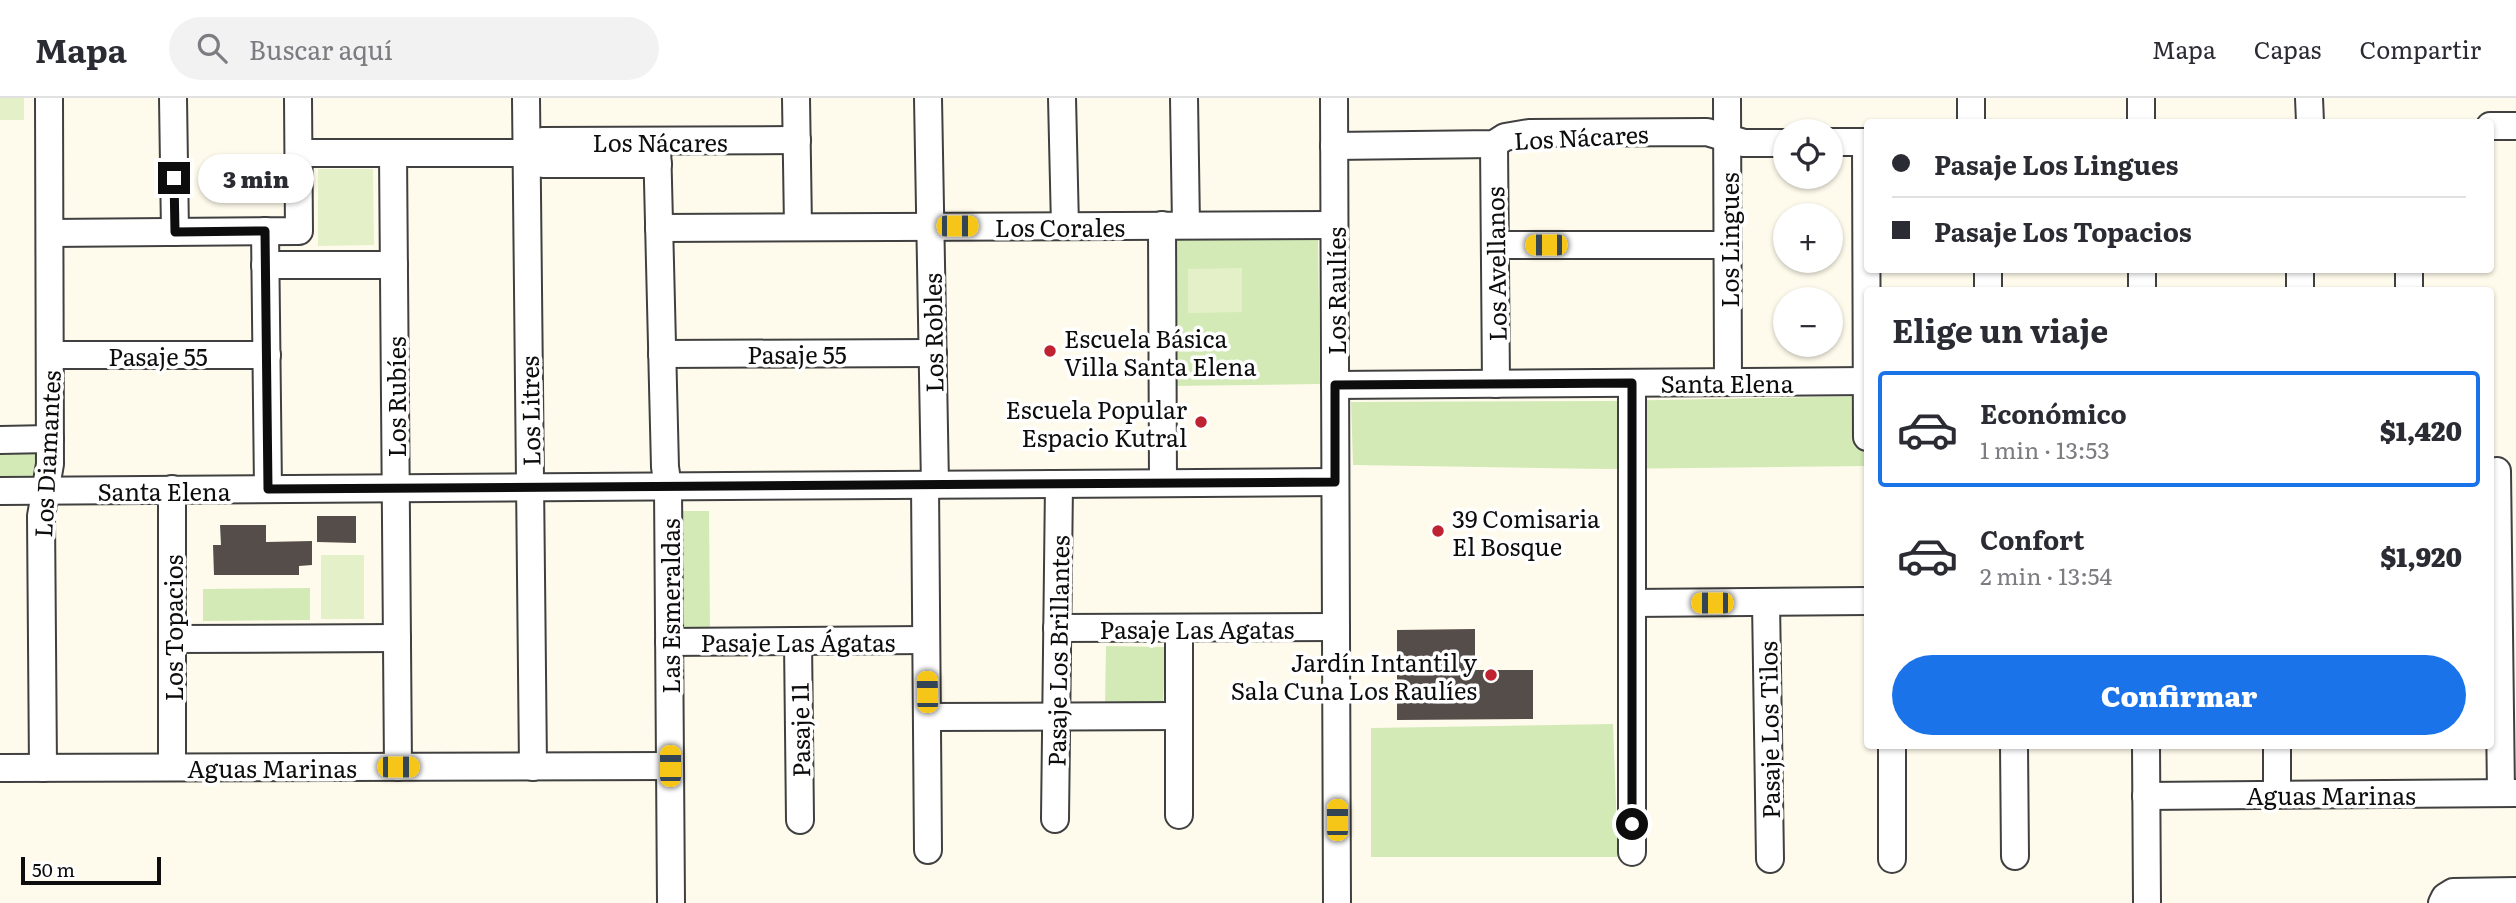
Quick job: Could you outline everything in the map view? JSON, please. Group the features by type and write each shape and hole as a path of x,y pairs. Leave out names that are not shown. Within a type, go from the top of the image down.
{"street":[{"name":"Los Diamantes","path":"43,768 41,516 50,464 49,98"},
{"path":"173,98 175,232"},
{"path":"50,233 299,231 298,98"},
{"name":"Los Litres","path":"526,98 533,767"},
{"path":"796,98 798,227"},
{"name":"Los Robles","path":"928,98 933,353 926,640 928,850"},
{"path":"1062,98 1065,226"},
{"path":"1163,483 1174,225 1184,98"},
{"name":"Los Raulíes","path":"1334,98 1337,903"},
{"name":"Los Lingues","path":"1727,98 1728,382"},
{"path":"1971,98 1971,119"},
{"path":"2141,98 2141,119"},
{"path":"2309,98 2310,119"},
{"path":"2494,126 2516,127"},
{"name":"Los Nácares","path":"1334,146 1494,144 1505,137 1529,133 1707,132 1744,143 1773,143"},
{"name":"Los Nácares","path":"299,153 526,153 542,141 658,152 797,140"},
{"path":"1843,142 1864,142"},
{"name":"Los Avellanos","path":"1494,144 1496,384"},
{"name":"Las Esmeraldas","path":"658,152 664,467 668,486 671,903"},
{"name":"Los Rubíes","path":"393,153 398,767"},
{"name":"Los Corales","path":"659,228 1334,225"},
{"path":"265,231 268,489"},
{"path":"1495,246 1728,244"},
{"path":"265,265 394,265"},
{"name":"Pasaje 55","path":"662,354 933,353"},
{"name":"Pasaje 55","path":"50,355 267,355"},
{"name":"Santa Elena","path":"1335,385 1864,381"},
{"path":"1632,383 1632,852"},
{"path":"0,440 50,439"},
{"path":"2501,471 2495,616 2508,664 2509,793"},
{"name":"Santa Elena","path":"0,491 1335,482"},
{"name":"Pasaje Los Brillantes","path":"1055,819 1059,484"},
{"name":"Los Topacios","path":"172,489 172,767"},
{"path":"1632,603 1864,601"},
{"name":"Pasaje Los Tilos","path":"1766,602 1769,859"},
{"name":"Pasaje Las Agatas","path":"1057,628 1336,627"},
{"path":"1179,628 1179,815"},
{"path":"172,639 397,638"},
{"name":"Pasaje Las Ágatas","path":"669,642 926,640"},
{"name":"Pasaje 11","path":"798,641 800,820"},
{"path":"927,718 1179,716"},
{"path":"1892,749 1892,859"},
{"path":"2014,749 2015,856"},
{"path":"2146,749 2147,903"},
{"path":"2277,749 2277,795"},
{"name":"Aguas Marinas","path":"0,768 670,766"},
{"name":"Aguas Marinas","path":"2146,796 2509,793"},
{"path":"2442,903 2445,897 2453,892 2516,891"}],"green space":[{"path":"0,98 24,98 24,120 0,120"},
{"path":"318,169 373,169 374,245 318,246"},
{"path":"1318,234 1320,384 1170,386 1169,236"},
{"path":"1242,268 1242,312 1188,313 1188,269"},
{"path":"1864,396 1864,466 1605,469 1353,465 1351,402"},
{"path":"0,448 42,448 42,477 0,478"},
{"path":"680,511 709,511 710,627 680,627"},
{"path":"321,555 364,555 364,619 321,619"},
{"path":"310,588 310,620 203,621 203,589"},
{"path":"1106,646 1165,647 1163,707 1105,706"},
{"path":"1613,724 1618,857 1371,857 1371,728"}],"building":[{"path":"317,516 356,516 356,543 317,542"},
{"path":"220,525 266,525 266,542 312,541 312,565 299,566 299,575 214,575 213,545 221,545"},
{"path":"1475,629 1475,670 1533,670 1533,719 1397,720 1397,630"}],"place":[{"name":"Escuela Básica Villa Santa Elena","path":"1050,351"},
{"name":"Escuela Popular Espacio Kutral","path":"1201,422"},
{"name":"39 Comisaria El Bosque","path":"1438,531"},
{"name":"Jardín Intantil y Sala Cuna Los Raulíes","path":"1491,675"}],"route":[{"path":"174,178 175,232 265,231 268,489 1335,482 1335,385 1632,383 1632,824"}]}
